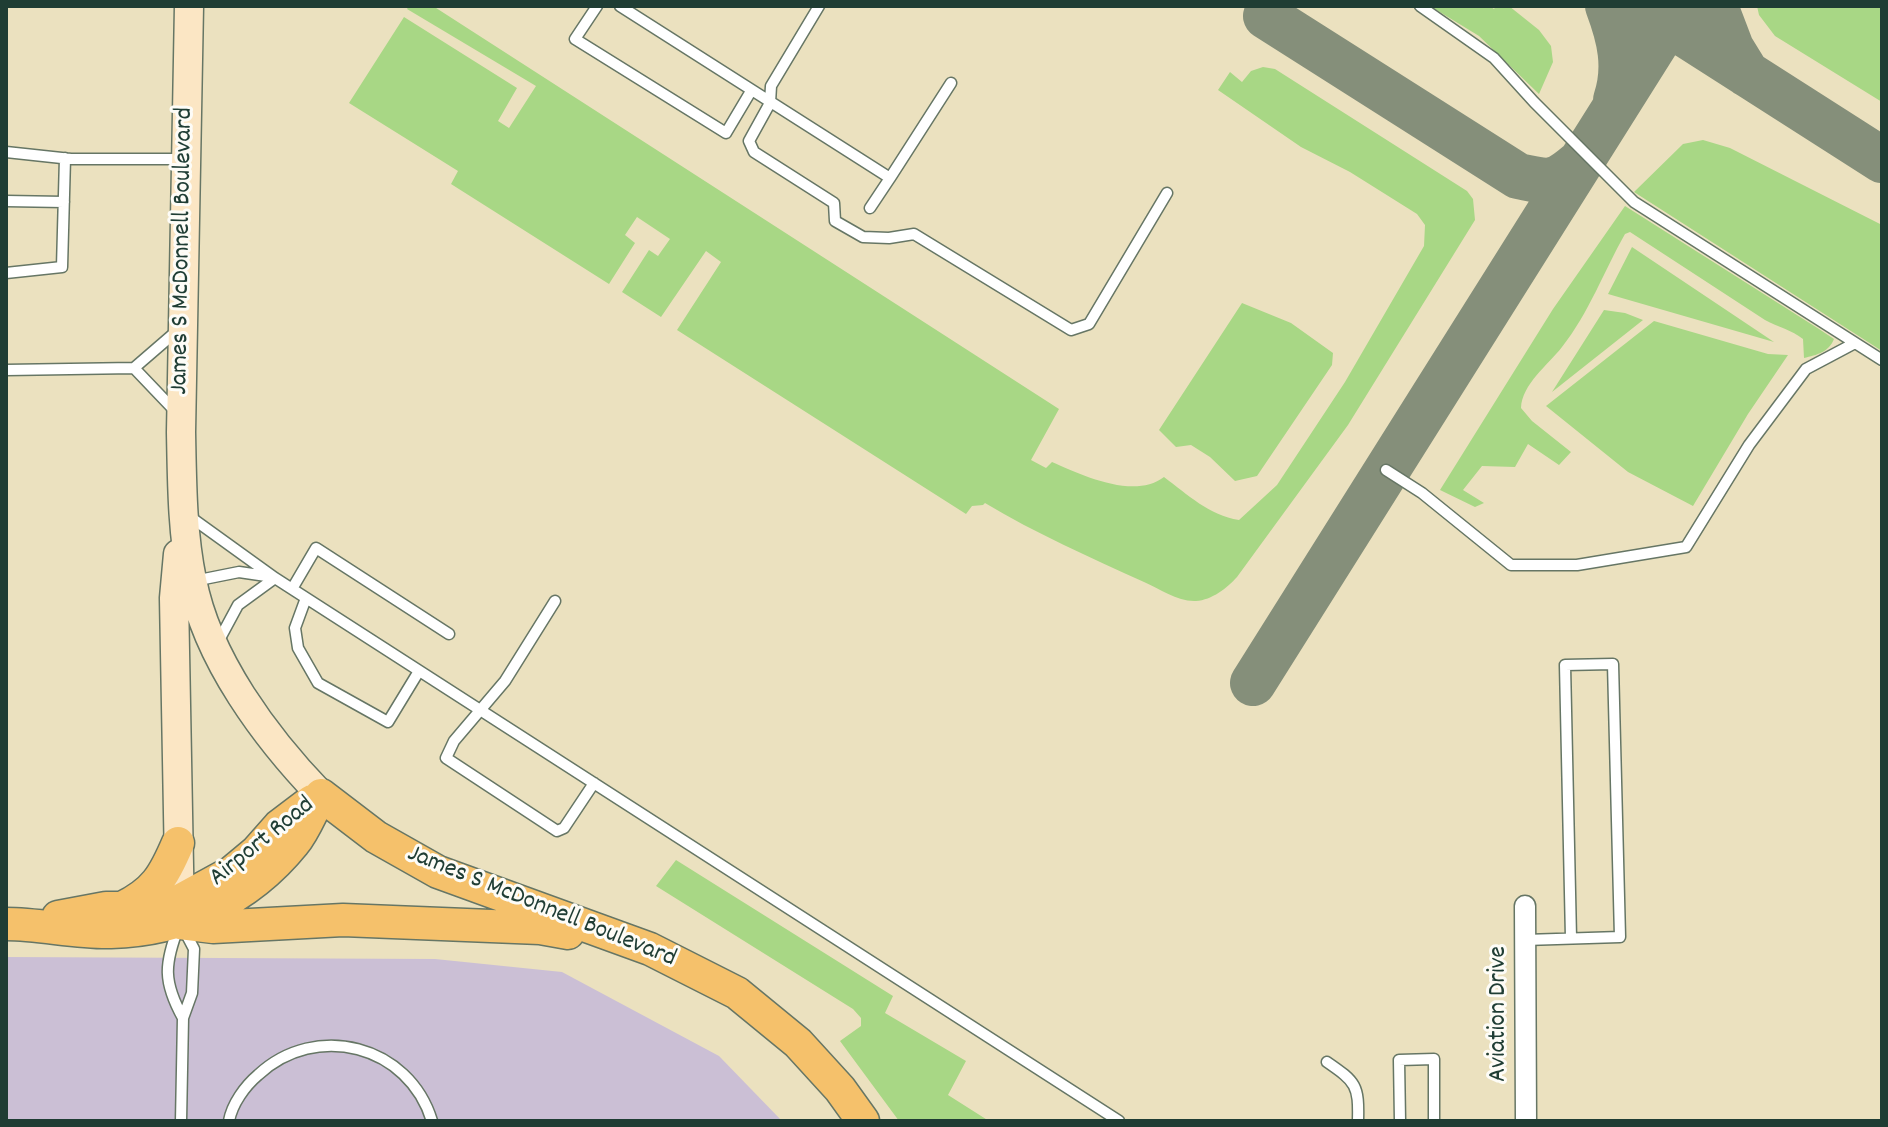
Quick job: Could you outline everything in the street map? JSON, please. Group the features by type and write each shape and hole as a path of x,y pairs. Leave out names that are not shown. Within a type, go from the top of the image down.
{"main road":[{"name":"Airport Road","path":"13,924 106,908 209,911 241,892 270,869 296,841 321,795"},
{"name":"James S McDonnell Boulevard","path":"321,795 376,837 438,872 633,943 700,972 737,993 820,1065 863,1121"},
{"path":"122,908 154,888 166,871 178,843"},
{"name":"Airport Road","path":"13,924 108,932 144,930 180,912"},
{"name":"Airport Road","path":"180,912 213,927 343,920 540,928 633,943"}],"street":[{"name":"James S McDonnell Boulevard","path":"180,912 182,418 189,6"},
{"name":"James S McDonnell Boulevard","path":"183,584 236,687 286,759 321,795"},
{"name":"Aviation Drive","path":"1525,906 1526,1121"}],"lane":[{"path":"597,6 575,39 726,133 751,91"},
{"path":"620,6 890,178"},
{"path":"819,6 771,86 770,103 749,141 754,152 834,203 835,221 863,237 889,238 914,234 1071,330 1089,324 1167,193"},
{"path":"1420,6 1494,58 1634,202 1882,360"},
{"path":"870,208 951,83"},
{"path":"6,152 65,158 185,159"},
{"path":"6,273 62,267 65,158"},
{"path":"6,201 64,202"},
{"path":"6,370 134,368 183,326"},
{"path":"1386,470 1422,493 1511,565 1577,565 1686,547 1749,445 1806,369 1855,343"},
{"path":"134,368 182,418"},
{"path":"183,504 275,578 1119,1121"},
{"path":"292,589 316,548 449,634"},
{"path":"183,584 239,572 275,578"},
{"path":"216,647 238,605 275,578"},
{"path":"306,598 295,628 298,648 318,683 388,722 419,671"},
{"path":"555,601 505,681 447,753 448,761 557,831 564,828 594,783"},
{"path":"1525,940 1620,937 1613,664 1565,665 1571,938"},
{"path":"180,912 168,954 169,993 183,1018"},
{"path":"180,912 194,949 192,993 183,1018 181,1121"},
{"path":"229,1121 246,1085 271,1062 304,1048 340,1045 375,1054 405,1074 427,1104 432,1121"},
{"path":"1400,1121 1399,1060 1434,1059 1434,1121"},
{"path":"1327,1062 1352,1080 1358,1090 1358,1121"}],"shaded area":[{"path":"6,957 435,959 562,972 719,1056 782,1121 6,1121"}],"green space":[{"path":"409,6 433,6 1059,409 1031,460 1046,468 1052,462 1093,479 1123,486 1152,483 1164,477 1208,509 1239,520 1277,485 1345,382 1424,246 1425,225 1417,214 1350,172 1301,147 1218,90 1230,72 1242,82 1251,71 1263,67 1275,69 1467,191 1473,199 1475,220 1348,425 1237,577 1213,596 1196,601 1183,599 1063,545 985,503 972,506 966,514 677,330 721,262 706,251 661,317 622,292 649,250 658,256 670,239 637,217 625,235 635,243 609,284 451,184 458,171 349,103 404,17 517,88 498,121 509,128 536,86 407,9"},
{"path":"1430,6 1490,6 1494,9 1496,6 1509,6 1539,30 1551,46 1553,62 1539,94 1479,36"},
{"path":"1757,6 1882,6 1882,102 1775,36 1759,15"},
{"path":"1703,140 1730,148 1882,225 1882,351 1634,192 1683,144"},
{"path":"1625,206 1819,329 1834,339 1832,343 1822,352 1804,358 1803,339 1799,336 1765,320 1630,232 1625,234 1572,334 1531,383 1522,399 1521,408 1532,421 1571,452 1559,465 1528,444 1515,467 1482,466 1463,490 1484,503 1475,507 1440,490 1553,309"},
{"path":"1632,247 1774,342 1608,294"},
{"path":"1242,303 1291,323 1333,353 1332,365 1257,476 1235,481 1210,457 1191,445 1176,447 1159,430"},
{"path":"1604,310 1643,320 1552,392"},
{"path":"1654,321 1768,354 1788,355 1748,414 1693,506 1628,472 1546,406"},
{"path":"676,860 893,996 885,1013 966,1061 948,1095 989,1121 899,1121 840,1041 861,1026 861,1018 853,1009 656,886"}],"taxiway":[{"path":"1608,6 1621,53 1621,76 1616,100"},
{"path":"1641,6 1882,160"},
{"path":"1253,683 1679,6"},
{"path":"1715,6 1731,48 1747,74"},
{"path":"1266,16 1518,176 1536,180 1556,179 1578,164"}]}
